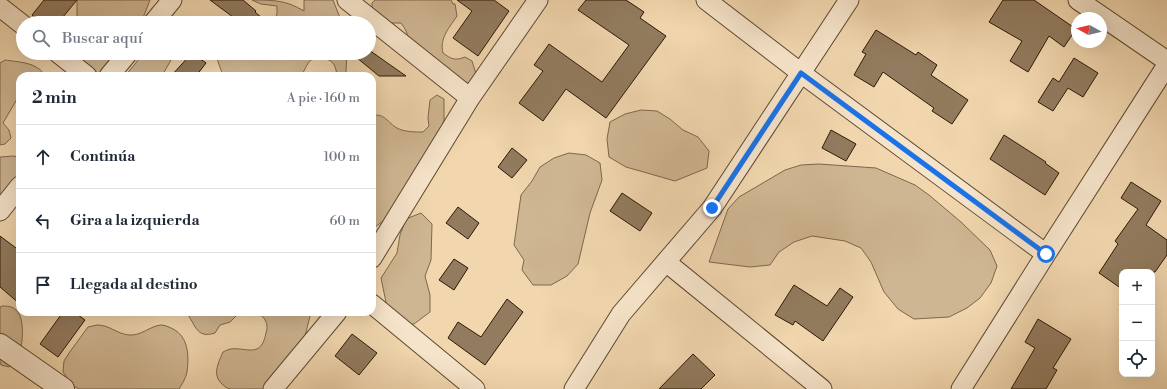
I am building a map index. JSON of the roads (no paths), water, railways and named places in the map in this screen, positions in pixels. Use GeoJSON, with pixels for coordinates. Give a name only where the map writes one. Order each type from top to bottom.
{"type":"FeatureCollection","features":[{"type":"Feature","properties":{"kind":"street"},"geometry":{"type":"LineString","coordinates":[[159,16],[172,0]]}},
{"type":"Feature","properties":{"kind":"street"},"geometry":{"type":"LineString","coordinates":[[347,0],[367,16]]}},
{"type":"Feature","properties":{"kind":"street"},"geometry":{"type":"LineString","coordinates":[[376,251],[470,98],[538,0]]}},
{"type":"Feature","properties":{"kind":"street"},"geometry":{"type":"LineString","coordinates":[[706,0],[801,73],[1046,254]]}},
{"type":"Feature","properties":{"kind":"street"},"geometry":{"type":"LineString","coordinates":[[574,389],[622,314],[712,208],[849,0]]}},
{"type":"Feature","properties":{"kind":"street"},"geometry":{"type":"LineString","coordinates":[[1078,0],[1167,61]]}},
{"type":"Feature","properties":{"kind":"street"},"geometry":{"type":"LineString","coordinates":[[0,7],[16,20]]}},
{"type":"Feature","properties":{"kind":"street"},"geometry":{"type":"LineString","coordinates":[[376,23],[470,98]]}},
{"type":"Feature","properties":{"kind":"street"},"geometry":{"type":"LineString","coordinates":[[67,60],[82,72]]}},
{"type":"Feature","properties":{"kind":"street"},"geometry":{"type":"LineString","coordinates":[[112,72],[122,60]]}},
{"type":"Feature","properties":{"kind":"street"},"geometry":{"type":"LineString","coordinates":[[962,389],[1167,65]]}},
{"type":"Feature","properties":{"kind":"street"},"geometry":{"type":"LineString","coordinates":[[0,211],[16,191]]}},
{"type":"Feature","properties":{"kind":"street"},"geometry":{"type":"LineString","coordinates":[[666,262],[822,389]]}},
{"type":"Feature","properties":{"kind":"street"},"geometry":{"type":"LineString","coordinates":[[376,307],[475,389]]}},
{"type":"Feature","properties":{"kind":"street"},"geometry":{"type":"LineString","coordinates":[[273,389],[334,316]]}},
{"type":"Feature","properties":{"kind":"street"},"geometry":{"type":"LineString","coordinates":[[0,344],[63,389]]}}]}
